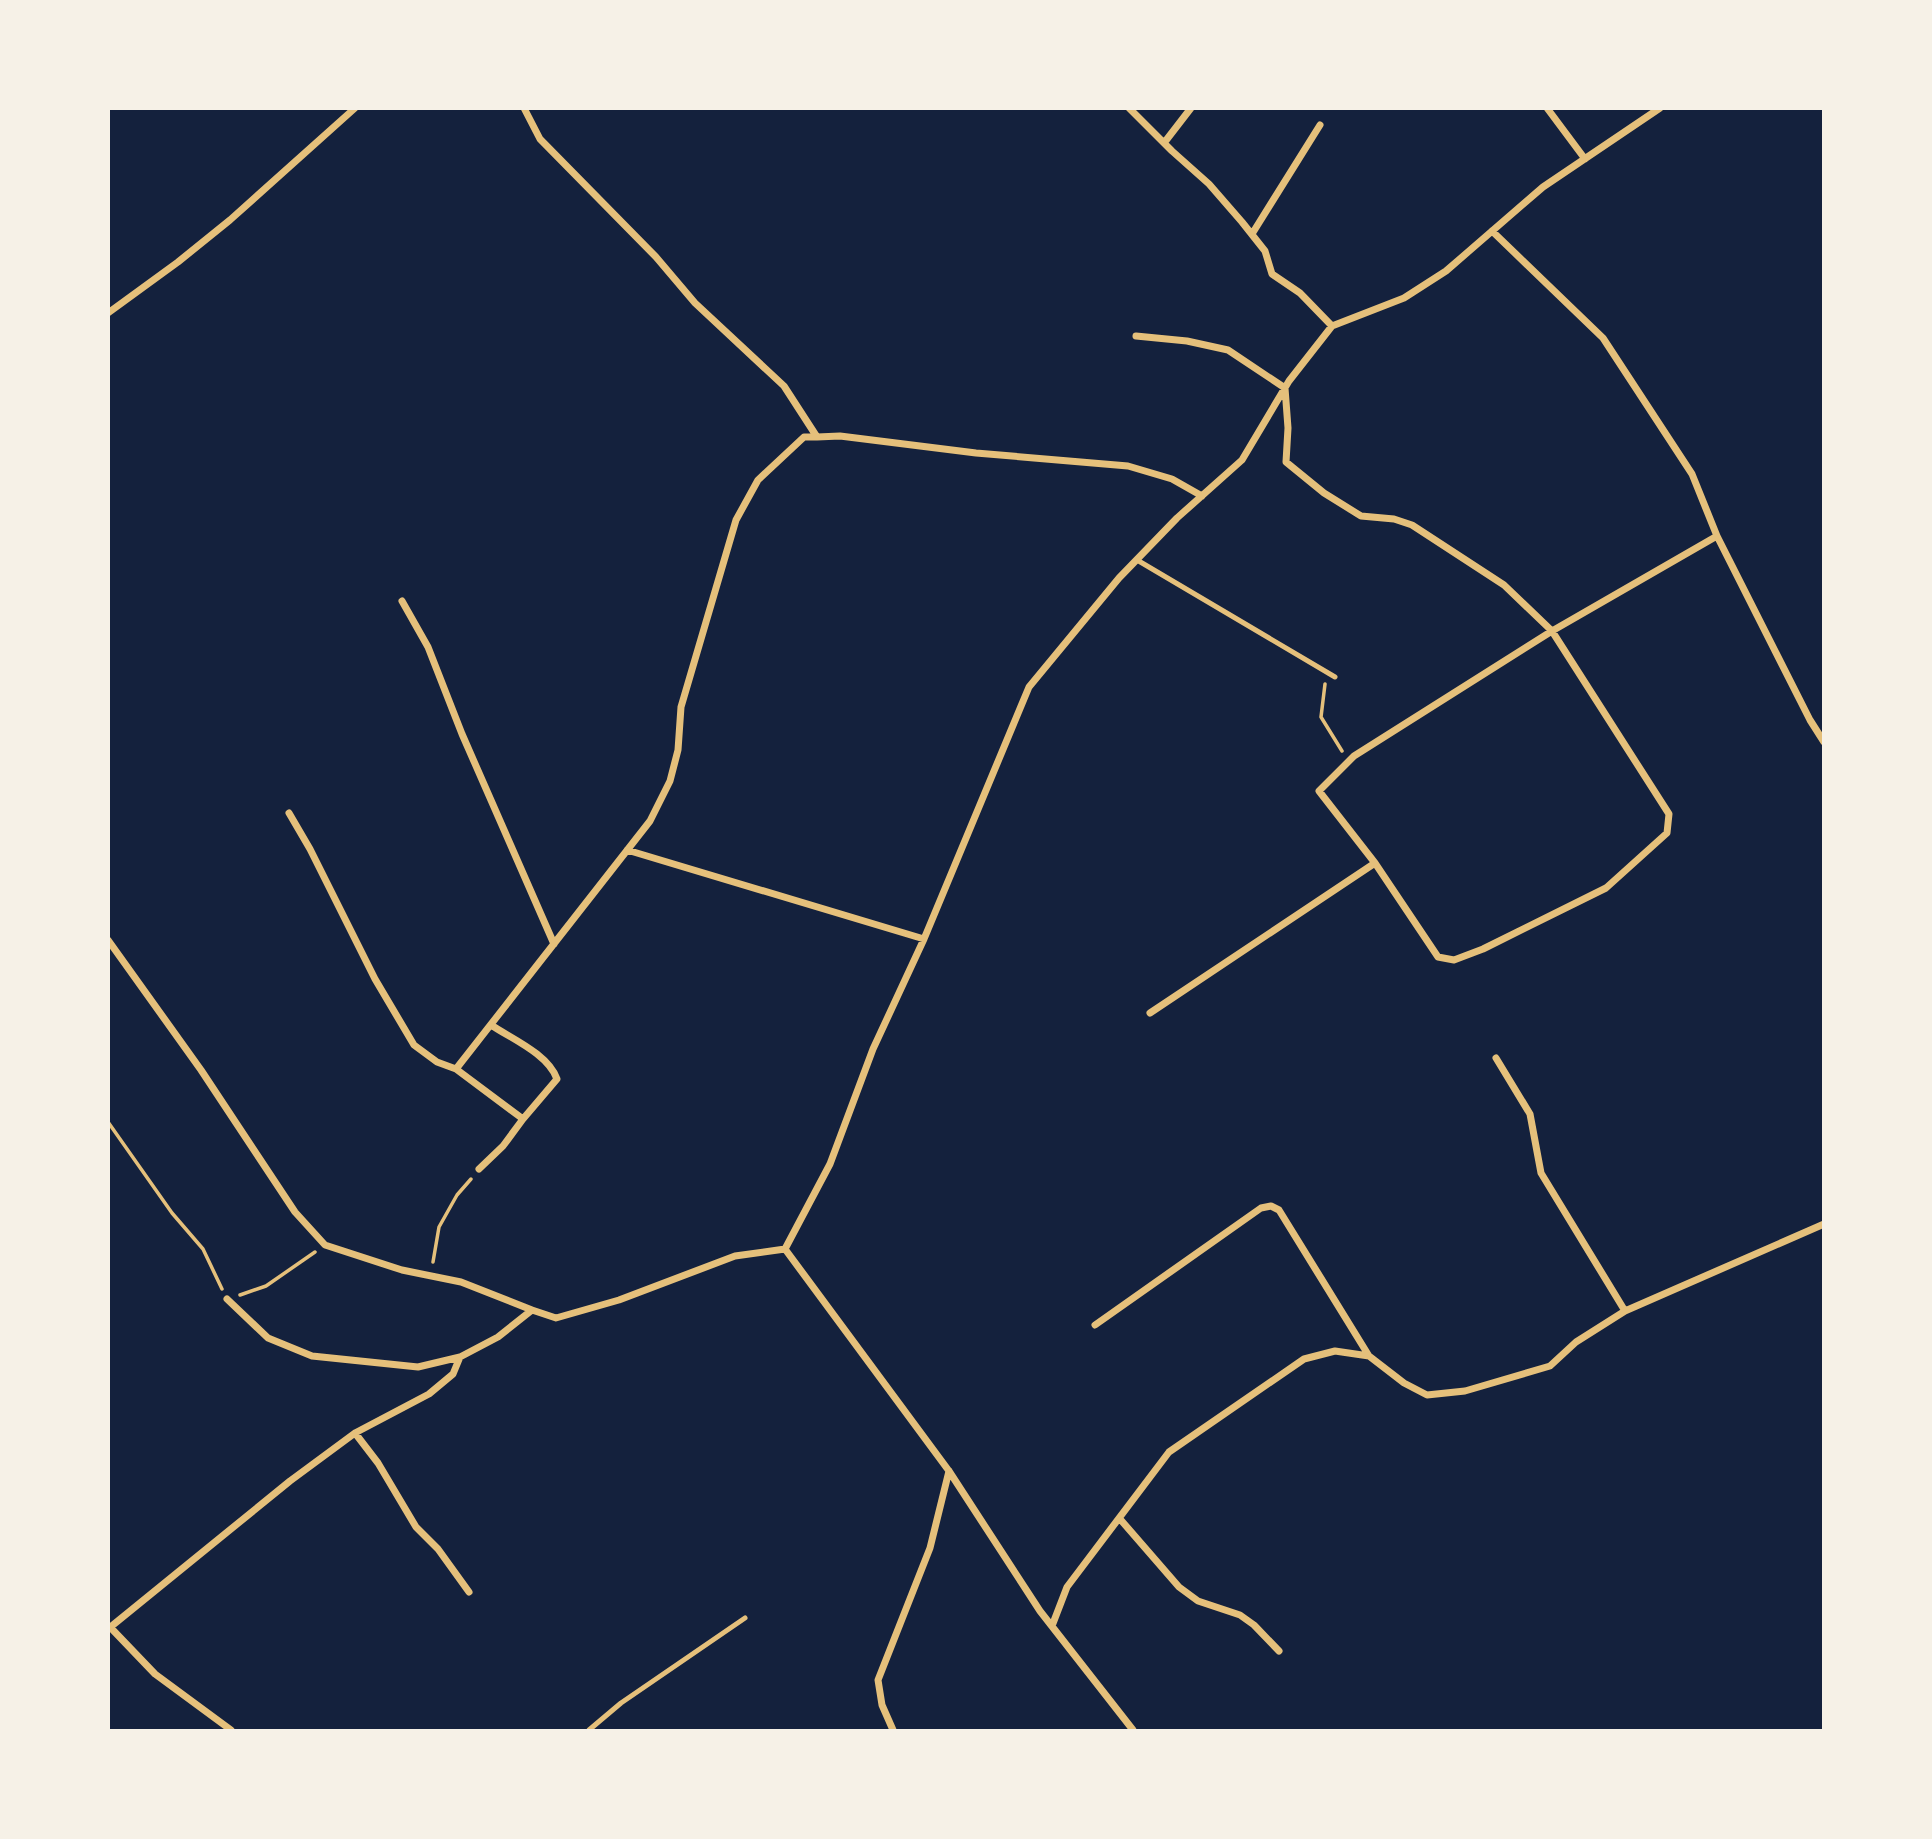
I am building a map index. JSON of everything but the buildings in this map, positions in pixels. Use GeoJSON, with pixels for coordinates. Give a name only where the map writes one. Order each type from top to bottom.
{"type":"FeatureCollection","features":[{"type":"Feature","properties":{"kind":"street"},"geometry":{"type":"LineString","coordinates":[[108,313],[230,220],[355,108]]}},
{"type":"Feature","properties":{"kind":"street"},"geometry":{"type":"LineString","coordinates":[[524,108],[540,139],[656,257],[695,303],[784,386],[817,437]]}},
{"type":"Feature","properties":{"kind":"street"},"geometry":{"type":"LineString","coordinates":[[1129,108],[1209,184],[1265,251],[1272,274],[1300,293],[1332,326]]}},
{"type":"Feature","properties":{"kind":"street"},"geometry":{"type":"LineString","coordinates":[[1164,143],[1191,108]]}},
{"type":"Feature","properties":{"kind":"street"},"geometry":{"type":"LineString","coordinates":[[1547,108],[1585,159]]}},
{"type":"Feature","properties":{"kind":"street"},"geometry":{"type":"LineString","coordinates":[[785,1249],[830,1164],[873,1049],[924,939],[1029,687],[1119,578],[1177,518],[1242,460],[1285,388],[1332,326],[1404,298],[1446,271],[1543,187],[1660,108]]}},
{"type":"Feature","properties":{"kind":"street"},"geometry":{"type":"LineString","coordinates":[[1252,234],[1320,125]]}},
{"type":"Feature","properties":{"kind":"street"},"geometry":{"type":"LineString","coordinates":[[1492,231],[1603,338],[1692,474],[1717,536],[1810,720],[1824,742]]}},
{"type":"Feature","properties":{"kind":"street"},"geometry":{"type":"LineString","coordinates":[[1136,335],[1187,341],[1228,350],[1285,388]]}},
{"type":"Feature","properties":{"kind":"street"},"geometry":{"type":"LineString","coordinates":[[1285,388],[1288,428],[1286,462],[1324,493],[1361,516],[1394,519],[1412,525],[1504,585],[1552,631],[1669,814],[1667,833],[1606,888],[1454,960],[1438,957],[1376,863],[1319,791],[1349,761],[1552,631],[1717,536]]}},
{"type":"Feature","properties":{"kind":"street"},"geometry":{"type":"LineString","coordinates":[[456,1069],[650,821],[670,781],[678,750],[681,707],[736,520],[758,480],[804,437],[840,436],[976,453],[1128,466],[1172,479],[1202,496]]}},
{"type":"Feature","properties":{"kind":"street"},"geometry":{"type":"LineString","coordinates":[[402,601],[428,647],[462,734],[554,944]]}},
{"type":"Feature","properties":{"kind":"street"},"geometry":{"type":"LineString","coordinates":[[289,813],[375,979],[414,1045],[437,1062],[456,1069],[523,1119]]}},
{"type":"Feature","properties":{"kind":"street"},"geometry":{"type":"LineString","coordinates":[[627,850],[924,939]]}},
{"type":"Feature","properties":{"kind":"street"},"geometry":{"type":"LineString","coordinates":[[1150,1013],[1376,863]]}},
{"type":"Feature","properties":{"kind":"street"},"geometry":{"type":"LineString","coordinates":[[108,940],[201,1070],[295,1212],[325,1245],[402,1270],[461,1282],[556,1318],[619,1300],[735,1256],[785,1249]]}},
{"type":"Feature","properties":{"kind":"street"},"geometry":{"type":"LineString","coordinates":[[479,1169],[503,1146],[557,1079],[553,1069],[544,1060],[491,1025]]}},
{"type":"Feature","properties":{"kind":"street"},"geometry":{"type":"LineString","coordinates":[[1496,1058],[1530,1114],[1541,1173],[1625,1311]]}},
{"type":"Feature","properties":{"kind":"street"},"geometry":{"type":"LineString","coordinates":[[1095,1325],[1261,1208],[1271,1206],[1279,1210],[1298,1238],[1369,1356],[1404,1383],[1427,1395],[1465,1391],[1550,1366],[1576,1342],[1625,1311],[1824,1224]]}},
{"type":"Feature","properties":{"kind":"street"},"geometry":{"type":"LineString","coordinates":[[785,1249],[949,1471],[1052,1626],[1133,1731]]}},
{"type":"Feature","properties":{"kind":"street"},"geometry":{"type":"LineString","coordinates":[[227,1299],[268,1338],[312,1356],[418,1367],[460,1357],[498,1337],[532,1310]]}},
{"type":"Feature","properties":{"kind":"street"},"geometry":{"type":"LineString","coordinates":[[1052,1626],[1066,1587],[1169,1452],[1304,1360],[1335,1351],[1369,1356]]}},
{"type":"Feature","properties":{"kind":"street"},"geometry":{"type":"LineString","coordinates":[[231,1731],[155,1674],[109,1628],[290,1481],[355,1433],[429,1394],[453,1374],[460,1357]]}},
{"type":"Feature","properties":{"kind":"street"},"geometry":{"type":"LineString","coordinates":[[355,1433],[378,1463],[416,1528],[438,1549],[469,1592]]}},
{"type":"Feature","properties":{"kind":"street"},"geometry":{"type":"LineString","coordinates":[[893,1731],[882,1705],[878,1680],[930,1548],[949,1471]]}},
{"type":"Feature","properties":{"kind":"street"},"geometry":{"type":"LineString","coordinates":[[1120,1519],[1179,1587],[1198,1601],[1240,1615],[1254,1625],[1279,1651]]}},
{"type":"Feature","properties":{"kind":"lane"},"geometry":{"type":"LineString","coordinates":[[1137,560],[1335,677]]}},
{"type":"Feature","properties":{"kind":"lane"},"geometry":{"type":"LineString","coordinates":[[589,1731],[621,1703],[745,1618]]}},
{"type":"Feature","properties":{"kind":"path"},"geometry":{"type":"LineString","coordinates":[[1327,672],[1321,717],[1349,761]]}},
{"type":"Feature","properties":{"kind":"path"},"geometry":{"type":"LineString","coordinates":[[108,1122],[165,1204],[203,1249],[227,1299],[266,1286],[325,1245]]}},
{"type":"Feature","properties":{"kind":"path"},"geometry":{"type":"LineString","coordinates":[[429,1275],[437,1247],[439,1227],[457,1195],[479,1169]]}}]}
